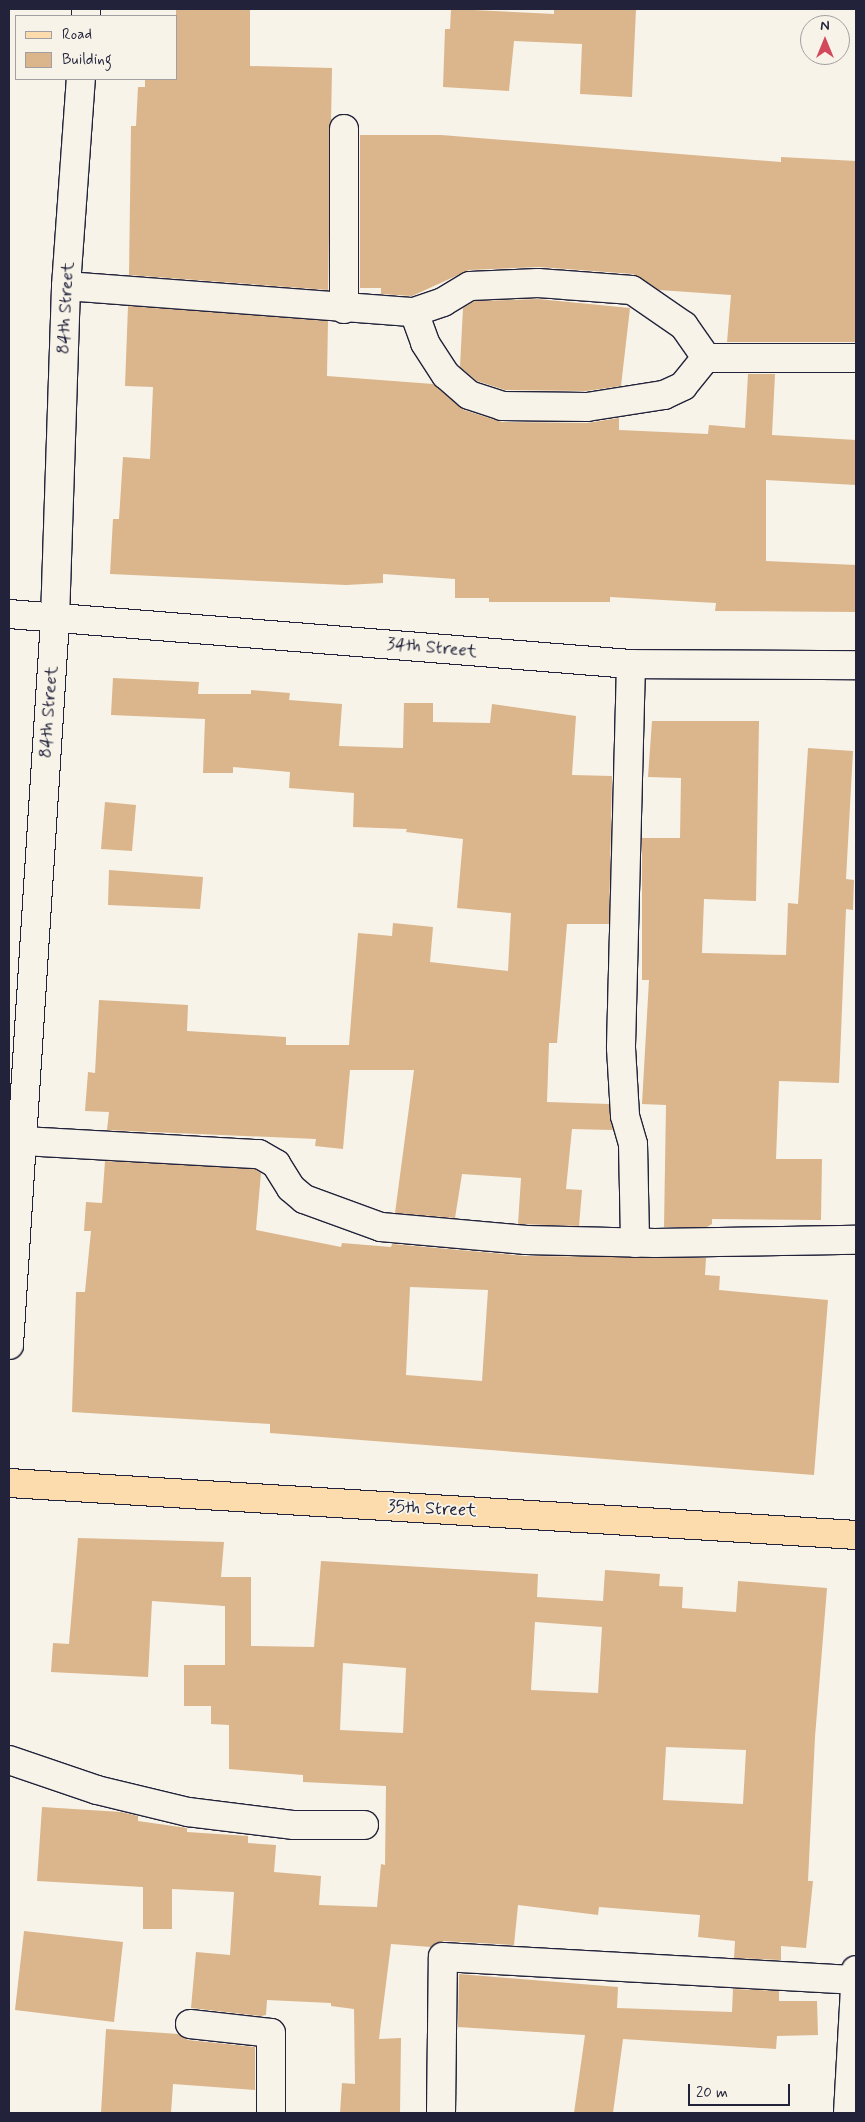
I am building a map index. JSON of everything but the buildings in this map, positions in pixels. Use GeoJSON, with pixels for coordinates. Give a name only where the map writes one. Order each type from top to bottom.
{"type":"FeatureCollection","features":[{"type":"Feature","properties":{"kind":"main road","name":"35th Street"},"geometry":{"type":"LineString","coordinates":[[9,1483],[856,1534]]}},
{"type":"Feature","properties":{"kind":"street","name":"84th Street"},"geometry":{"type":"LineString","coordinates":[[9,1345],[55,618],[66,286],[81,80]]}},
{"type":"Feature","properties":{"kind":"street"},"geometry":{"type":"LineString","coordinates":[[344,129],[344,309]]}},
{"type":"Feature","properties":{"kind":"street"},"geometry":{"type":"LineString","coordinates":[[66,286],[344,309],[414,312],[443,302],[470,286],[538,283],[632,290],[684,326],[706,358]]}},
{"type":"Feature","properties":{"kind":"street"},"geometry":{"type":"LineString","coordinates":[[414,312],[425,343],[446,375],[469,395],[502,406],[587,407],[664,395],[683,386],[706,358]]}},
{"type":"Feature","properties":{"kind":"street"},"geometry":{"type":"LineString","coordinates":[[706,358],[856,358]]}},
{"type":"Feature","properties":{"kind":"street","name":"34th Street"},"geometry":{"type":"LineString","coordinates":[[9,614],[631,664],[856,665]]}},
{"type":"Feature","properties":{"kind":"street"},"geometry":{"type":"LineString","coordinates":[[631,664],[621,1048],[625,1116],[633,1144],[635,1243]]}},
{"type":"Feature","properties":{"kind":"street"},"geometry":{"type":"LineString","coordinates":[[23,1141],[259,1154],[276,1164],[297,1194],[360,1222],[526,1240],[635,1243],[856,1240]]}},
{"type":"Feature","properties":{"kind":"street"},"geometry":{"type":"LineString","coordinates":[[9,1760],[98,1790],[188,1812],[294,1825],[364,1825]]}},
{"type":"Feature","properties":{"kind":"street"},"geometry":{"type":"LineString","coordinates":[[441,2113],[443,1957],[856,1975],[848,2113]]}},
{"type":"Feature","properties":{"kind":"street"},"geometry":{"type":"LineString","coordinates":[[190,2024],[272,2033],[271,2113]]}}]}
